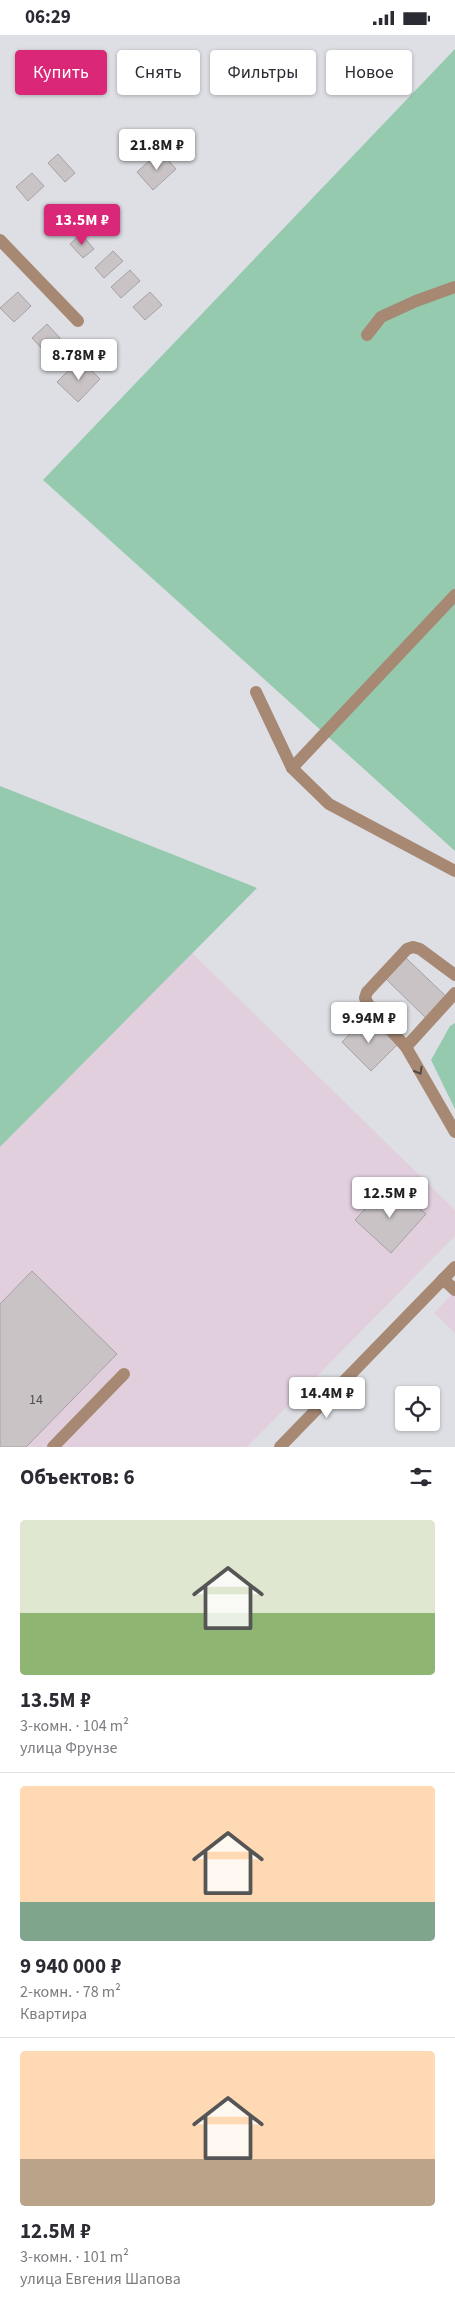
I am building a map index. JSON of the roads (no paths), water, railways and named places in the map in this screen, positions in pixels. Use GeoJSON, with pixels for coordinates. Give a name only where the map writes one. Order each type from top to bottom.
{"type":"FeatureCollection","features":[{"type":"Feature","properties":{"kind":"street"},"geometry":{"type":"LineString","coordinates":[[0,240],[78,321]]}},
{"type":"Feature","properties":{"kind":"street"},"geometry":{"type":"LineString","coordinates":[[367,335],[381,317],[416,301],[455,287]]}},
{"type":"Feature","properties":{"kind":"street"},"geometry":{"type":"LineString","coordinates":[[292,768],[455,595]]}},
{"type":"Feature","properties":{"kind":"street"},"geometry":{"type":"LineString","coordinates":[[256,692],[292,768],[330,805],[455,871]]}},
{"type":"Feature","properties":{"kind":"street"},"geometry":{"type":"LineString","coordinates":[[455,975],[420,949],[413,947],[407,949],[367,992],[365,998],[368,1004],[406,1047],[455,1132]]}},
{"type":"Feature","properties":{"kind":"street"},"geometry":{"type":"LineString","coordinates":[[406,1047],[455,993]]}},
{"type":"Feature","properties":{"kind":"street"},"geometry":{"type":"LineString","coordinates":[[280,1447],[455,1267]]}},
{"type":"Feature","properties":{"kind":"street"},"geometry":{"type":"LineString","coordinates":[[443,1279],[455,1290]]}},
{"type":"Feature","properties":{"kind":"street"},"geometry":{"type":"LineString","coordinates":[[54,1447],[124,1374]]}}]}
